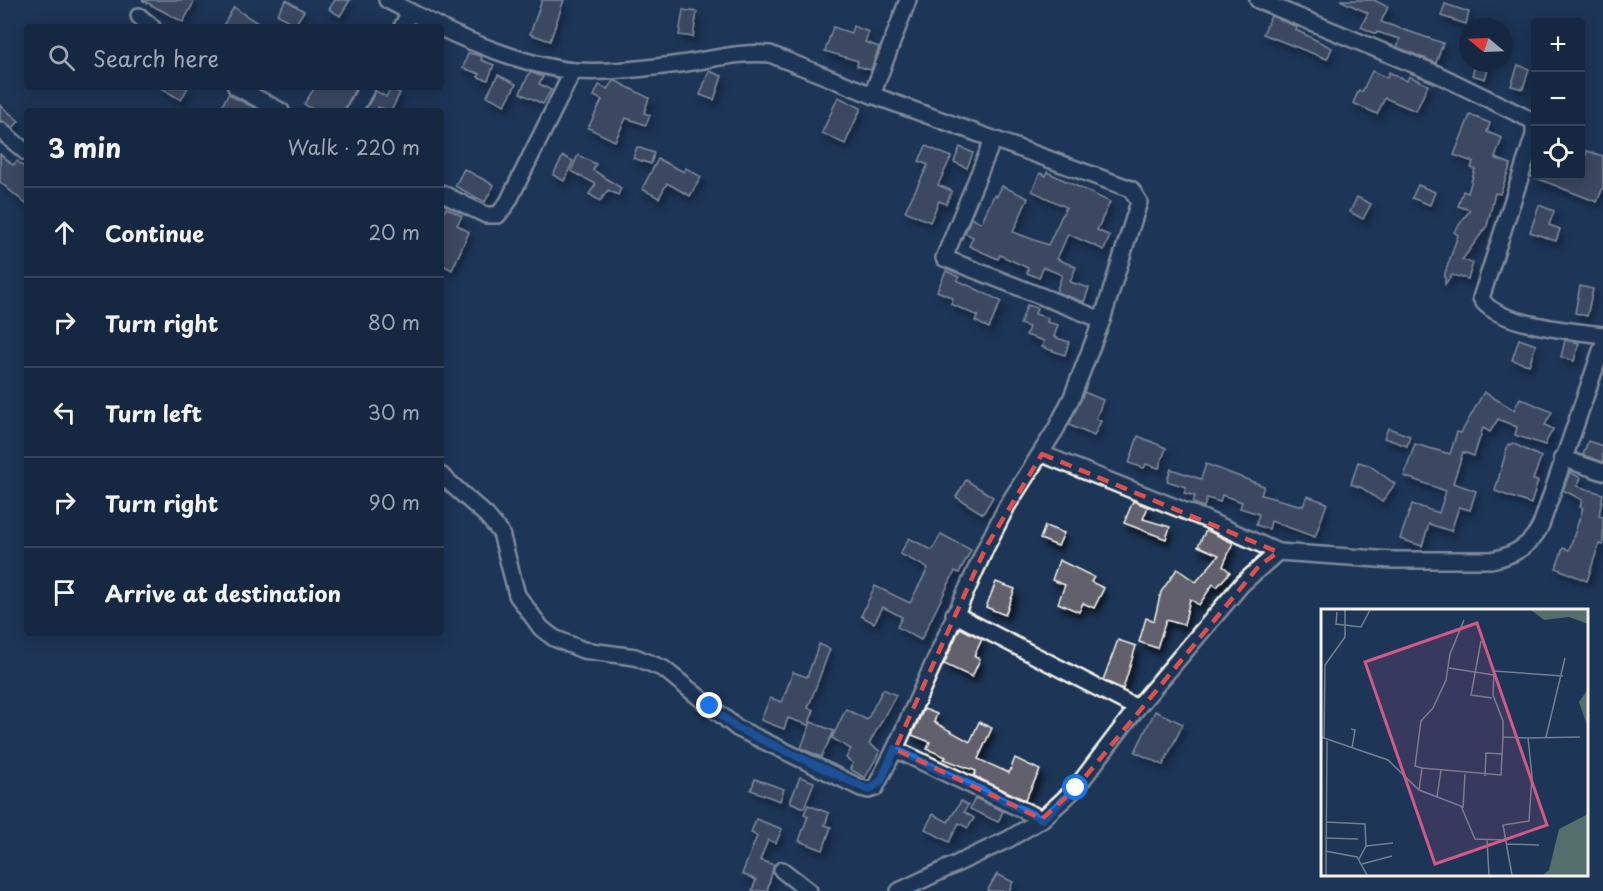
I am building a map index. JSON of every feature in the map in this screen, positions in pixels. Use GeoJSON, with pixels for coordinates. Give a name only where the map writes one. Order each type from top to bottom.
{"type":"FeatureCollection","features":[{"type":"Feature","properties":{"kind":"street"},"geometry":{"type":"LineString","coordinates":[[387,0],[434,24]]}},
{"type":"Feature","properties":{"kind":"street"},"geometry":{"type":"LineString","coordinates":[[872,95],[908,0]]}},
{"type":"Feature","properties":{"kind":"street"},"geometry":{"type":"LineString","coordinates":[[1258,0],[1427,69],[1531,120],[1534,124],[1534,135],[1481,298],[1493,312],[1568,331],[1603,335]]}},
{"type":"Feature","properties":{"kind":"street"},"geometry":{"type":"LineString","coordinates":[[404,24],[410,12]]}},
{"type":"Feature","properties":{"kind":"street"},"geometry":{"type":"LineString","coordinates":[[139,16],[148,24]]}},
{"type":"Feature","properties":{"kind":"street"},"geometry":{"type":"LineString","coordinates":[[444,29],[492,49],[573,71],[680,64],[756,52],[770,54],[872,95],[1131,189],[1137,195],[1138,210],[1102,320],[1071,397],[1042,454],[1007,506],[954,614],[895,749],[875,788],[869,790],[861,788],[737,728],[664,669],[635,657],[583,650],[554,638],[534,621],[517,595],[501,533],[487,516],[444,478]]}},
{"type":"Feature","properties":{"kind":"street"},"geometry":{"type":"LineString","coordinates":[[444,194],[486,215],[498,215],[508,202],[573,71]]}},
{"type":"Feature","properties":{"kind":"street"},"geometry":{"type":"LineString","coordinates":[[242,90],[275,108]]}},
{"type":"Feature","properties":{"kind":"street"},"geometry":{"type":"LineString","coordinates":[[356,108],[366,90]]}},
{"type":"Feature","properties":{"kind":"street"},"geometry":{"type":"LineString","coordinates":[[0,130],[24,150]]}},
{"type":"Feature","properties":{"kind":"street"},"geometry":{"type":"LineString","coordinates":[[993,140],[944,258],[1102,320]]}},
{"type":"Feature","properties":{"kind":"street"},"geometry":{"type":"LineString","coordinates":[[1042,454],[1206,519],[1278,552],[1436,561],[1503,558],[1528,544],[1536,535],[1603,345]]}},
{"type":"Feature","properties":{"kind":"street"},"geometry":{"type":"LineString","coordinates":[[1562,458],[1603,472]]}},
{"type":"Feature","properties":{"kind":"street"},"geometry":{"type":"LineString","coordinates":[[899,891],[1009,839],[1042,819],[1076,788],[1137,708],[1242,584],[1278,552]]}},
{"type":"Feature","properties":{"kind":"street"},"geometry":{"type":"LineString","coordinates":[[954,614],[1137,708]]}},
{"type":"Feature","properties":{"kind":"street"},"geometry":{"type":"LineString","coordinates":[[895,749],[1042,819]]}},
{"type":"Feature","properties":{"kind":"street"},"geometry":{"type":"LineString","coordinates":[[782,870],[809,891]]}},
{"type":"Feature","properties":{"kind":"highlighted area"},"geometry":{"type":"Polygon","coordinates":[[[1042,454],[1278,552],[1259,566],[1076,788],[1042,819],[895,749],[986,547],[1042,454]]]}},
{"type":"Feature","properties":{"kind":"building"},"geometry":{"type":"Polygon","coordinates":[[[142,0],[195,0],[183,22],[142,0]]]}},
{"type":"Feature","properties":{"kind":"building"},"geometry":{"type":"Polygon","coordinates":[[[286,0],[304,11],[296,24],[277,14],[286,0]]]}},
{"type":"Feature","properties":{"kind":"building"},"geometry":{"type":"Polygon","coordinates":[[[335,0],[350,0],[340,16],[329,9],[335,0]]]}},
{"type":"Feature","properties":{"kind":"building"},"geometry":{"type":"Polygon","coordinates":[[[542,0],[564,0],[550,41],[530,34],[542,0]]]}},
{"type":"Feature","properties":{"kind":"building"},"geometry":{"type":"Polygon","coordinates":[[[1340,0],[1374,0],[1388,7],[1381,22],[1443,43],[1436,63],[1397,47],[1400,39],[1377,32],[1376,34],[1361,27],[1368,13],[1340,0]]]}},
{"type":"Feature","properties":{"kind":"building"},"geometry":{"type":"Polygon","coordinates":[[[1445,4],[1469,12],[1468,18],[1459,18],[1459,22],[1441,16],[1445,4]]]}},
{"type":"Feature","properties":{"kind":"building"},"geometry":{"type":"Polygon","coordinates":[[[234,7],[259,24],[224,24],[234,7]]]}},
{"type":"Feature","properties":{"kind":"building"},"geometry":{"type":"Polygon","coordinates":[[[683,10],[697,12],[693,37],[679,35],[683,10]]]}},
{"type":"Feature","properties":{"kind":"building"},"geometry":{"type":"Polygon","coordinates":[[[1271,16],[1297,27],[1296,30],[1332,48],[1327,59],[1263,34],[1271,16]]]}},
{"type":"Feature","properties":{"kind":"building"},"geometry":{"type":"Polygon","coordinates":[[[853,26],[869,32],[865,42],[879,47],[871,70],[857,66],[858,61],[825,51],[833,27],[851,33],[853,26]]]}},
{"type":"Feature","properties":{"kind":"building"},"geometry":{"type":"Polygon","coordinates":[[[468,53],[482,56],[481,60],[494,65],[488,80],[478,77],[480,74],[463,68],[468,53]]]}},
{"type":"Feature","properties":{"kind":"building"},"geometry":{"type":"Polygon","coordinates":[[[1518,65],[1529,69],[1523,89],[1511,86],[1518,65]]]}},
{"type":"Feature","properties":{"kind":"building"},"geometry":{"type":"Polygon","coordinates":[[[709,71],[722,76],[714,100],[700,95],[709,71]]]}},
{"type":"Feature","properties":{"kind":"building"},"geometry":{"type":"Polygon","coordinates":[[[1372,71],[1387,78],[1389,72],[1407,81],[1409,76],[1428,85],[1416,111],[1385,98],[1377,114],[1353,103],[1359,90],[1362,92],[1372,71]]]}},
{"type":"Feature","properties":{"kind":"building"},"geometry":{"type":"Polygon","coordinates":[[[530,72],[543,77],[539,84],[551,90],[543,104],[520,93],[530,72]]]}},
{"type":"Feature","properties":{"kind":"building"},"geometry":{"type":"Polygon","coordinates":[[[1473,72],[1487,72],[1485,79],[1472,75],[1473,72]]]}},
{"type":"Feature","properties":{"kind":"building"},"geometry":{"type":"Polygon","coordinates":[[[498,75],[516,84],[505,105],[487,96],[498,75]]]}},
{"type":"Feature","properties":{"kind":"building"},"geometry":{"type":"Polygon","coordinates":[[[614,80],[649,98],[644,113],[650,115],[646,125],[626,118],[615,141],[588,128],[602,100],[594,96],[599,85],[607,89],[614,80]]]}},
{"type":"Feature","properties":{"kind":"building"},"geometry":{"type":"Polygon","coordinates":[[[164,90],[186,90],[181,100],[164,90]]]}},
{"type":"Feature","properties":{"kind":"building"},"geometry":{"type":"Polygon","coordinates":[[[313,90],[354,90],[346,108],[310,108],[304,104],[313,90]]]}},
{"type":"Feature","properties":{"kind":"building"},"geometry":{"type":"Polygon","coordinates":[[[390,90],[400,93],[392,108],[367,108],[376,91],[386,97],[390,90]]]}},
{"type":"Feature","properties":{"kind":"building"},"geometry":{"type":"Polygon","coordinates":[[[229,93],[255,108],[221,108],[229,93]]]}},
{"type":"Feature","properties":{"kind":"building"},"geometry":{"type":"Polygon","coordinates":[[[838,97],[861,108],[845,144],[822,133],[838,97]]]}},
{"type":"Feature","properties":{"kind":"building"},"geometry":{"type":"Polygon","coordinates":[[[0,105],[19,121],[13,128],[0,120],[0,105]]]}},
{"type":"Feature","properties":{"kind":"building"},"geometry":{"type":"Polygon","coordinates":[[[1470,115],[1490,123],[1487,132],[1502,138],[1495,158],[1511,164],[1500,194],[1495,193],[1487,226],[1462,260],[1473,263],[1468,279],[1452,275],[1445,284],[1445,273],[1458,235],[1454,232],[1470,210],[1458,206],[1463,191],[1468,193],[1475,169],[1471,168],[1473,162],[1454,155],[1470,115]]]}},
{"type":"Feature","properties":{"kind":"building"},"geometry":{"type":"Polygon","coordinates":[[[926,146],[951,157],[938,185],[952,191],[946,204],[939,201],[930,222],[905,211],[928,165],[919,161],[926,146]]]}},
{"type":"Feature","properties":{"kind":"building"},"geometry":{"type":"Polygon","coordinates":[[[637,147],[654,153],[651,164],[633,158],[637,147]]]}},
{"type":"Feature","properties":{"kind":"building"},"geometry":{"type":"Polygon","coordinates":[[[960,147],[973,153],[967,168],[954,162],[960,147]]]}},
{"type":"Feature","properties":{"kind":"building"},"geometry":{"type":"Polygon","coordinates":[[[1587,151],[1603,156],[1603,187],[1597,202],[1541,180],[1585,180],[1587,151]]]}},
{"type":"Feature","properties":{"kind":"building"},"geometry":{"type":"Polygon","coordinates":[[[0,154],[13,165],[17,161],[24,167],[24,202],[0,182],[0,154]]]}},
{"type":"Feature","properties":{"kind":"building"},"geometry":{"type":"Polygon","coordinates":[[[578,155],[596,164],[593,170],[621,188],[618,195],[608,190],[600,201],[589,194],[596,184],[571,171],[578,155]]]}},
{"type":"Feature","properties":{"kind":"building"},"geometry":{"type":"Polygon","coordinates":[[[563,156],[573,161],[564,181],[553,175],[563,156]]]}},
{"type":"Feature","properties":{"kind":"building"},"geometry":{"type":"Polygon","coordinates":[[[658,159],[684,172],[686,168],[701,177],[690,196],[667,183],[659,198],[642,189],[658,159]]]}},
{"type":"Feature","properties":{"kind":"building"},"geometry":{"type":"Polygon","coordinates":[[[464,169],[494,185],[485,202],[455,186],[464,169]]]}},
{"type":"Feature","properties":{"kind":"building"},"geometry":{"type":"Polygon","coordinates":[[[1047,172],[1110,202],[1097,230],[1110,236],[1104,250],[1068,234],[1057,259],[1076,267],[1070,282],[1089,288],[1084,302],[1056,292],[1062,275],[1043,267],[1039,278],[1027,273],[1028,268],[1000,255],[998,259],[969,246],[973,237],[965,233],[971,218],[981,223],[994,195],[997,196],[1002,186],[1028,198],[1013,232],[1048,245],[1066,207],[1032,191],[1040,173],[1046,176],[1047,172]]]}},
{"type":"Feature","properties":{"kind":"building"},"geometry":{"type":"Polygon","coordinates":[[[1418,185],[1435,192],[1430,205],[1412,198],[1418,185]]]}},
{"type":"Feature","properties":{"kind":"building"},"geometry":{"type":"Polygon","coordinates":[[[1357,197],[1371,204],[1363,219],[1350,212],[1357,197]]]}},
{"type":"Feature","properties":{"kind":"building"},"geometry":{"type":"Polygon","coordinates":[[[1539,205],[1554,211],[1549,225],[1560,229],[1556,241],[1530,232],[1539,205]]]}},
{"type":"Feature","properties":{"kind":"building"},"geometry":{"type":"Polygon","coordinates":[[[446,208],[462,216],[457,225],[469,232],[452,270],[444,266],[444,212],[446,208]]]}},
{"type":"Feature","properties":{"kind":"building"},"geometry":{"type":"Polygon","coordinates":[[[946,271],[959,277],[957,280],[1001,301],[989,328],[975,321],[978,316],[951,304],[953,298],[937,291],[946,271]]]}},
{"type":"Feature","properties":{"kind":"building"},"geometry":{"type":"Polygon","coordinates":[[[1580,286],[1593,289],[1587,316],[1575,313],[1580,286]]]}},
{"type":"Feature","properties":{"kind":"building"},"geometry":{"type":"Polygon","coordinates":[[[1027,305],[1037,308],[1035,314],[1048,318],[1047,322],[1058,325],[1054,337],[1069,342],[1065,355],[1042,347],[1044,341],[1026,335],[1029,327],[1020,324],[1027,305]]]}},
{"type":"Feature","properties":{"kind":"building"},"geometry":{"type":"Polygon","coordinates":[[[1519,339],[1536,345],[1529,365],[1512,360],[1519,339]]]}},
{"type":"Feature","properties":{"kind":"building"},"geometry":{"type":"Polygon","coordinates":[[[1565,340],[1579,343],[1574,361],[1561,357],[1565,340]]]}},
{"type":"Feature","properties":{"kind":"building"},"geometry":{"type":"Polygon","coordinates":[[[1084,392],[1103,400],[1096,419],[1101,421],[1094,436],[1069,425],[1084,392]]]}},
{"type":"Feature","properties":{"kind":"building"},"geometry":{"type":"Polygon","coordinates":[[[1484,392],[1514,410],[1520,398],[1552,412],[1545,425],[1553,429],[1545,445],[1515,435],[1517,427],[1498,419],[1490,432],[1483,428],[1474,456],[1463,452],[1453,483],[1476,491],[1470,510],[1459,507],[1451,531],[1429,524],[1422,546],[1400,539],[1412,504],[1439,513],[1446,491],[1404,476],[1415,444],[1450,454],[1457,432],[1461,433],[1484,392]]]}},
{"type":"Feature","properties":{"kind":"building"},"geometry":{"type":"Polygon","coordinates":[[[1388,428],[1410,436],[1407,446],[1384,438],[1388,428]]]}},
{"type":"Feature","properties":{"kind":"building"},"geometry":{"type":"Polygon","coordinates":[[[1138,436],[1166,448],[1159,468],[1146,464],[1144,468],[1129,463],[1138,436]]]}},
{"type":"Feature","properties":{"kind":"building"},"geometry":{"type":"Polygon","coordinates":[[[1588,441],[1603,446],[1603,462],[1583,455],[1588,441]]]}},
{"type":"Feature","properties":{"kind":"building"},"geometry":{"type":"Polygon","coordinates":[[[1512,443],[1541,457],[1533,480],[1538,481],[1531,504],[1495,491],[1508,444],[1512,443]]]}},
{"type":"Feature","properties":{"kind":"building"},"geometry":{"type":"Polygon","coordinates":[[[1358,462],[1369,465],[1395,484],[1382,502],[1362,488],[1351,484],[1358,462]]]}},
{"type":"Feature","properties":{"kind":"building"},"geometry":{"type":"Polygon","coordinates":[[[1206,464],[1264,486],[1261,495],[1303,506],[1307,496],[1327,503],[1315,537],[1271,521],[1269,529],[1256,525],[1259,514],[1240,508],[1242,502],[1222,495],[1220,502],[1207,498],[1204,507],[1193,503],[1195,496],[1184,493],[1186,487],[1167,481],[1171,469],[1201,479],[1206,464]]]}},
{"type":"Feature","properties":{"kind":"building"},"geometry":{"type":"Polygon","coordinates":[[[1570,472],[1581,478],[1577,486],[1603,494],[1599,516],[1603,517],[1603,545],[1599,544],[1587,581],[1556,568],[1563,548],[1569,550],[1583,508],[1580,507],[1582,500],[1563,490],[1570,472]]]}},
{"type":"Feature","properties":{"kind":"building"},"geometry":{"type":"Polygon","coordinates":[[[966,480],[993,497],[983,514],[956,497],[966,480]]]}},
{"type":"Feature","properties":{"kind":"building"},"geometry":{"type":"Polygon","coordinates":[[[1133,501],[1148,507],[1143,519],[1170,527],[1166,539],[1124,523],[1133,501]]]}},
{"type":"Feature","properties":{"kind":"building"},"geometry":{"type":"Polygon","coordinates":[[[1045,526],[1064,533],[1058,546],[1040,539],[1045,526]]]}},
{"type":"Feature","properties":{"kind":"building"},"geometry":{"type":"Polygon","coordinates":[[[1206,530],[1233,543],[1223,566],[1230,572],[1217,587],[1213,584],[1199,605],[1190,599],[1184,625],[1166,620],[1157,648],[1139,642],[1146,618],[1154,621],[1161,592],[1177,569],[1196,582],[1219,555],[1198,546],[1206,530]]]}},
{"type":"Feature","properties":{"kind":"building"},"geometry":{"type":"Polygon","coordinates":[[[941,534],[971,550],[959,573],[955,571],[921,640],[897,627],[902,617],[883,607],[874,623],[861,616],[875,586],[910,603],[928,568],[900,554],[909,538],[932,550],[941,534]]]}},
{"type":"Feature","properties":{"kind":"building"},"geometry":{"type":"Polygon","coordinates":[[[1059,560],[1094,577],[1091,582],[1104,588],[1094,608],[1083,603],[1079,612],[1058,603],[1065,585],[1052,580],[1059,560]]]}},
{"type":"Feature","properties":{"kind":"building"},"geometry":{"type":"Polygon","coordinates":[[[996,582],[1015,589],[1005,615],[986,607],[996,582]]]}},
{"type":"Feature","properties":{"kind":"building"},"geometry":{"type":"Polygon","coordinates":[[[960,628],[982,639],[974,656],[980,659],[972,677],[944,664],[960,628]]]}},
{"type":"Feature","properties":{"kind":"building"},"geometry":{"type":"Polygon","coordinates":[[[1118,640],[1136,646],[1123,689],[1103,680],[1118,640]]]}},
{"type":"Feature","properties":{"kind":"building"},"geometry":{"type":"Polygon","coordinates":[[[819,644],[830,649],[808,708],[814,710],[808,725],[788,718],[784,729],[761,720],[770,698],[782,702],[793,672],[807,677],[819,644]]]}},
{"type":"Feature","properties":{"kind":"building"},"geometry":{"type":"Polygon","coordinates":[[[883,689],[896,695],[869,744],[880,751],[865,778],[850,769],[853,763],[846,758],[851,749],[832,738],[846,709],[867,720],[883,689]]]}},
{"type":"Feature","properties":{"kind":"building"},"geometry":{"type":"Polygon","coordinates":[[[924,709],[937,714],[934,722],[970,742],[979,722],[992,728],[978,759],[1009,773],[1015,758],[1040,770],[1025,800],[974,776],[976,771],[944,759],[946,757],[927,749],[930,742],[912,735],[924,709]]]}},
{"type":"Feature","properties":{"kind":"building"},"geometry":{"type":"Polygon","coordinates":[[[1155,711],[1183,724],[1163,765],[1135,752],[1155,711]]]}},
{"type":"Feature","properties":{"kind":"building"},"geometry":{"type":"Polygon","coordinates":[[[811,722],[834,731],[821,757],[801,748],[811,722]]]}},
{"type":"Feature","properties":{"kind":"building"},"geometry":{"type":"Polygon","coordinates":[[[800,777],[814,782],[804,808],[790,802],[800,777]]]}},
{"type":"Feature","properties":{"kind":"building"},"geometry":{"type":"Polygon","coordinates":[[[755,779],[784,789],[780,801],[751,790],[755,779]]]}},
{"type":"Feature","properties":{"kind":"building"},"geometry":{"type":"Polygon","coordinates":[[[975,798],[1003,811],[998,822],[970,809],[975,798]]]}},
{"type":"Feature","properties":{"kind":"building"},"geometry":{"type":"Polygon","coordinates":[[[961,801],[968,805],[964,812],[974,818],[968,828],[959,823],[949,842],[925,829],[933,814],[948,822],[961,801]]]}},
{"type":"Feature","properties":{"kind":"building"},"geometry":{"type":"Polygon","coordinates":[[[808,805],[829,813],[825,825],[831,827],[823,850],[799,841],[808,816],[804,814],[808,805]]]}},
{"type":"Feature","properties":{"kind":"building"},"geometry":{"type":"Polygon","coordinates":[[[756,819],[782,829],[776,843],[768,840],[760,860],[774,865],[767,891],[752,891],[756,880],[742,874],[757,836],[751,833],[756,819]]]}},
{"type":"Feature","properties":{"kind":"building"},"geometry":{"type":"Polygon","coordinates":[[[997,874],[1013,882],[1009,891],[987,891],[997,874]]]}},
{"type":"Feature","properties":{"kind":"route"},"geometry":{"type":"LineString","coordinates":[[710,706],[737,728],[869,790],[875,788],[881,781],[895,749],[1042,819],[1076,788]]}}]}
